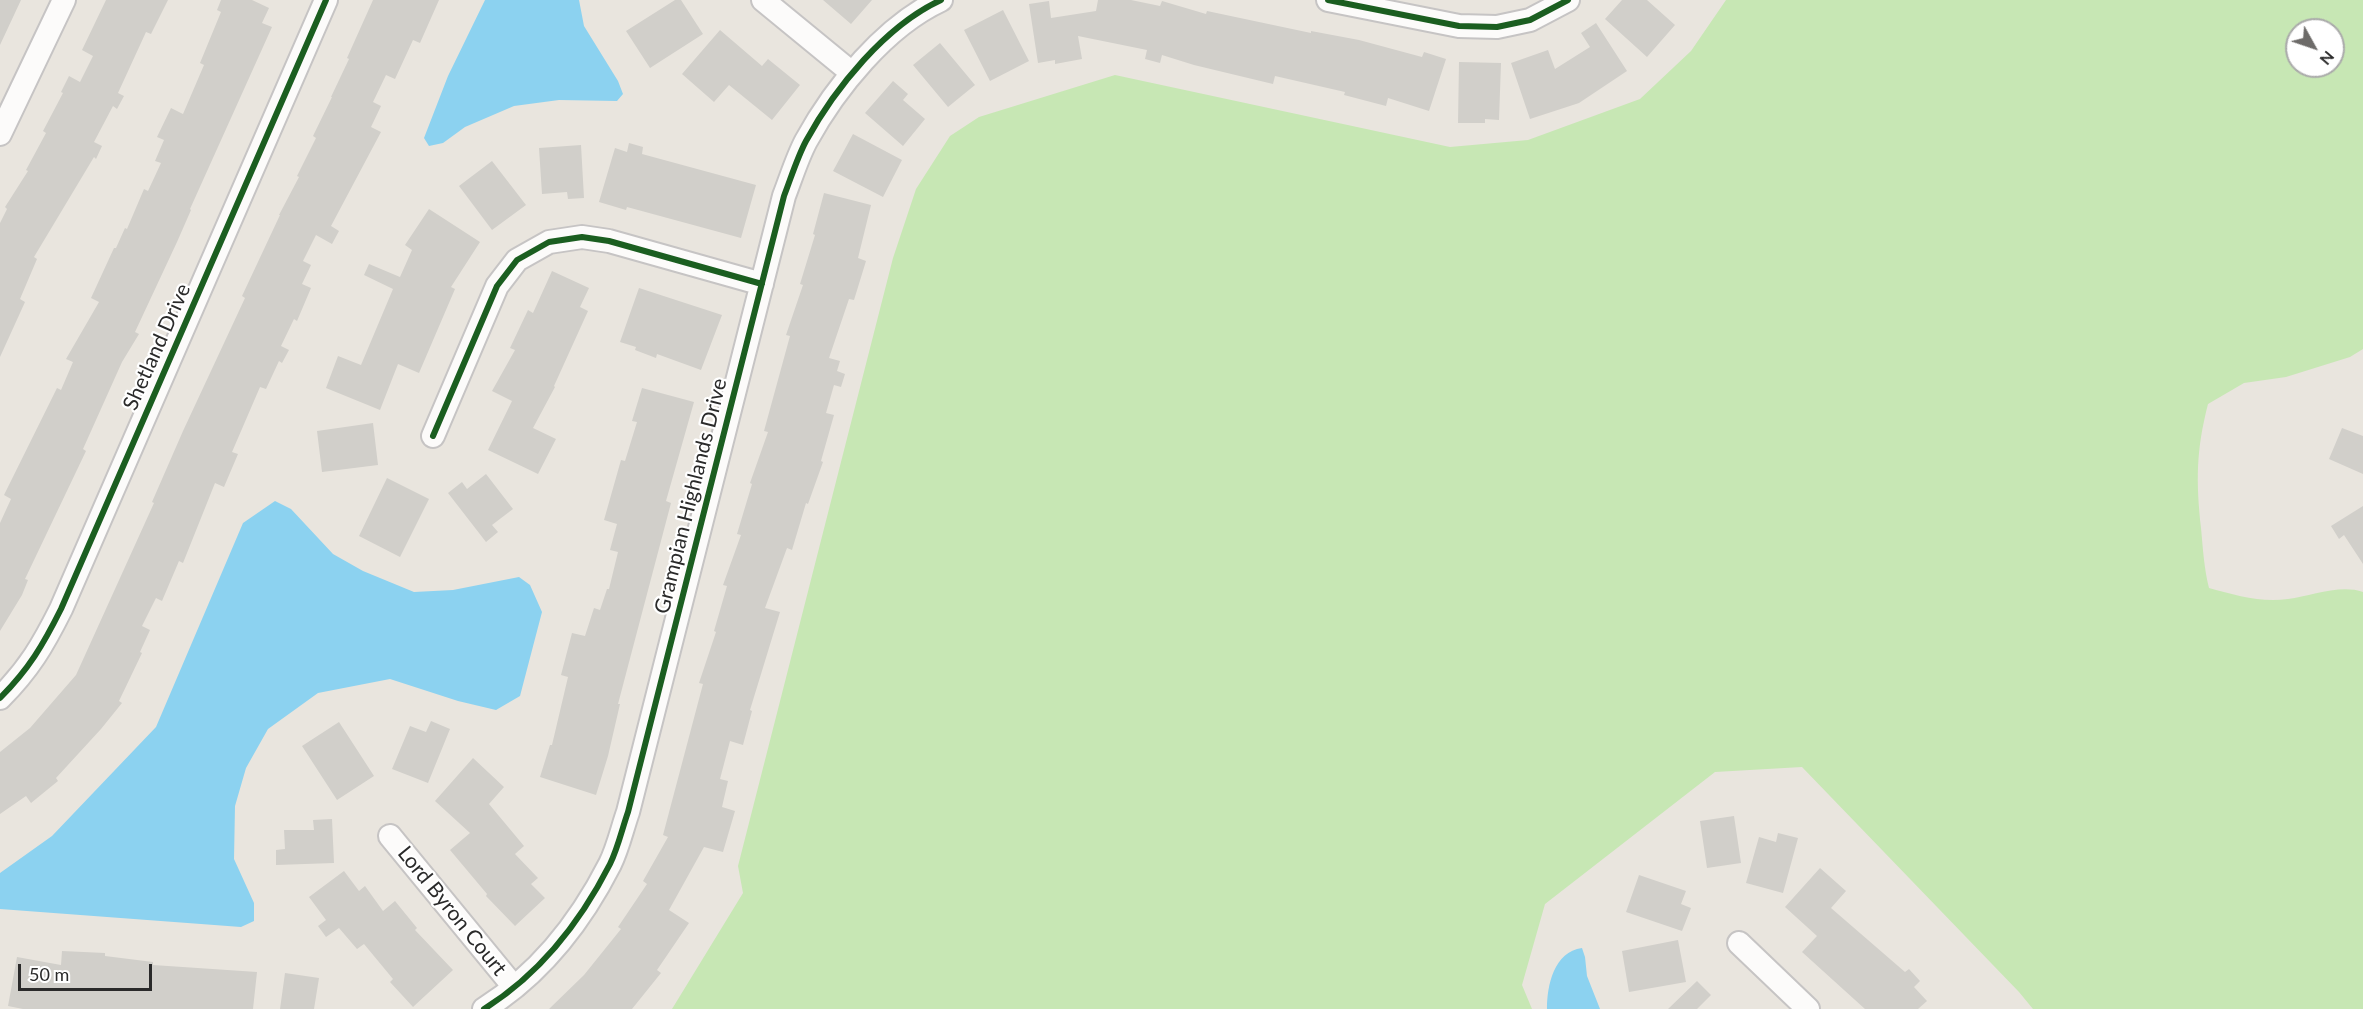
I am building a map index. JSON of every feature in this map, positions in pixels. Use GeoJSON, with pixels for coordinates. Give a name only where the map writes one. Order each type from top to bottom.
{"type":"FeatureCollection","features":[{"type":"Feature","properties":{"kind":"street"},"geometry":{"type":"LineString","coordinates":[[0,134],[64,0]]}},
{"type":"Feature","properties":{"kind":"street","name":"Shetland Drive"},"geometry":{"type":"LineString","coordinates":[[0,698],[39,653],[60,609],[326,0]]}},
{"type":"Feature","properties":{"kind":"street"},"geometry":{"type":"LineString","coordinates":[[764,0],[852,73]]}},
{"type":"Feature","properties":{"kind":"street","name":"Grampian Highlands Drive"},"geometry":{"type":"LineString","coordinates":[[484,1009],[533,972],[569,933],[610,862],[628,812],[784,196],[805,143],[825,109],[852,73],[900,26],[941,0]]}},
{"type":"Feature","properties":{"kind":"street"},"geometry":{"type":"LineString","coordinates":[[1328,0],[1459,26],[1497,27],[1530,20],[1568,0]]}},
{"type":"Feature","properties":{"kind":"street"},"geometry":{"type":"LineString","coordinates":[[433,436],[497,286],[517,260],[549,242],[582,237],[609,241],[762,284]]}},
{"type":"Feature","properties":{"kind":"street","name":"Lord Byron Court"},"geometry":{"type":"LineString","coordinates":[[390,836],[514,987]]}},
{"type":"Feature","properties":{"kind":"street"},"geometry":{"type":"LineString","coordinates":[[1739,943],[1808,1009]]}},
{"type":"Feature","properties":{"kind":"green space"},"geometry":{"type":"Polygon","coordinates":[[[1726,0],[2363,0],[2363,349],[2350,357],[2286,377],[2244,383],[2208,404],[2199,451],[2198,481],[2203,551],[2209,588],[2248,598],[2268,600],[2288,599],[2345,589],[2363,592],[2363,1009],[2033,1009],[1802,767],[1715,772],[1545,904],[1522,985],[1532,1009],[672,1009],[743,893],[738,866],[893,258],[916,189],[950,136],[979,117],[1115,75],[1450,147],[1528,140],[1640,99],[1691,51],[1726,0]]]}},
{"type":"Feature","properties":{"kind":"water"},"geometry":{"type":"Polygon","coordinates":[[[485,0],[579,0],[584,26],[618,81],[623,94],[617,101],[559,100],[514,106],[465,127],[443,143],[429,146],[424,138],[448,76],[485,0]]]}},
{"type":"Feature","properties":{"kind":"water"},"geometry":{"type":"Polygon","coordinates":[[[275,501],[291,509],[333,554],[363,571],[414,592],[453,590],[519,577],[530,585],[542,612],[520,696],[496,710],[458,701],[390,679],[318,693],[268,729],[246,768],[235,806],[234,859],[254,903],[254,921],[241,927],[0,909],[0,873],[52,836],[156,727],[243,523],[275,501]]]}},
{"type":"Feature","properties":{"kind":"water"},"geometry":{"type":"Polygon","coordinates":[[[1582,948],[1587,976],[1600,1009],[1547,1009],[1554,971],[1565,956],[1582,948]]]}},
{"type":"Feature","properties":{"kind":"building"},"geometry":{"type":"Polygon","coordinates":[[[0,0],[21,0],[0,45],[0,0]]]}},
{"type":"Feature","properties":{"kind":"building"},"geometry":{"type":"Polygon","coordinates":[[[106,0],[168,0],[151,34],[146,32],[118,93],[124,96],[117,109],[113,106],[94,142],[102,146],[96,159],[94,157],[34,257],[37,259],[20,299],[25,302],[0,357],[0,223],[7,209],[5,207],[28,171],[26,170],[46,133],[43,131],[63,93],[61,92],[69,76],[80,82],[93,56],[82,50],[106,0]]]}},
{"type":"Feature","properties":{"kind":"building"},"geometry":{"type":"Polygon","coordinates":[[[221,0],[252,0],[269,8],[262,23],[272,27],[135,332],[139,334],[122,362],[83,449],[86,451],[25,579],[28,580],[22,595],[0,631],[0,523],[11,499],[4,495],[57,388],[61,390],[73,362],[66,359],[99,302],[91,298],[114,248],[125,228],[127,229],[144,189],[148,191],[161,163],[155,161],[164,140],[157,137],[171,108],[183,114],[204,65],[200,63],[221,12],[217,10],[221,0]]]}},
{"type":"Feature","properties":{"kind":"building"},"geometry":{"type":"Polygon","coordinates":[[[373,0],[439,0],[420,43],[413,40],[395,79],[386,75],[373,102],[381,106],[371,127],[381,132],[331,226],[339,231],[332,244],[316,235],[303,261],[311,265],[302,284],[311,288],[297,321],[294,319],[281,346],[289,350],[282,363],[279,361],[266,389],[260,387],[232,452],[238,454],[224,487],[215,483],[183,563],[179,561],[162,601],[156,598],[142,626],[150,630],[140,652],[142,653],[119,701],[122,703],[56,778],[58,781],[31,803],[26,796],[0,814],[0,752],[30,728],[76,675],[154,503],[152,502],[183,431],[245,298],[242,296],[299,177],[297,176],[316,138],[313,136],[349,59],[347,58],[373,0]]]}},
{"type":"Feature","properties":{"kind":"building"},"geometry":{"type":"Polygon","coordinates":[[[675,0],[681,0],[703,34],[650,68],[626,31],[675,0]]]}},
{"type":"Feature","properties":{"kind":"building"},"geometry":{"type":"Polygon","coordinates":[[[823,0],[872,0],[851,24],[823,0]]]}},
{"type":"Feature","properties":{"kind":"building"},"geometry":{"type":"Polygon","coordinates":[[[1098,0],[1131,0],[1160,6],[1162,1],[1206,14],[1207,11],[1311,33],[1311,31],[1359,40],[1422,57],[1424,52],[1446,59],[1429,111],[1388,98],[1386,106],[1344,95],[1345,92],[1275,76],[1273,84],[1162,55],[1160,63],[1145,59],[1147,50],[1078,36],[1082,59],[1055,64],[1055,60],[1038,63],[1029,4],[1049,1],[1051,18],[1096,11],[1098,0]]]}},
{"type":"Feature","properties":{"kind":"building"},"geometry":{"type":"Polygon","coordinates":[[[1622,0],[1647,0],[1675,25],[1647,57],[1605,19],[1622,0]]]}},
{"type":"Feature","properties":{"kind":"building"},"geometry":{"type":"Polygon","coordinates":[[[1003,10],[1029,61],[990,81],[964,30],[1003,10]]]}},
{"type":"Feature","properties":{"kind":"building"},"geometry":{"type":"Polygon","coordinates":[[[1596,23],[1627,71],[1579,103],[1530,119],[1511,63],[1548,50],[1555,69],[1590,47],[1581,33],[1596,23]]]}},
{"type":"Feature","properties":{"kind":"building"},"geometry":{"type":"Polygon","coordinates":[[[720,30],[762,66],[768,59],[800,85],[772,120],[729,85],[714,102],[682,74],[720,30]]]}},
{"type":"Feature","properties":{"kind":"building"},"geometry":{"type":"Polygon","coordinates":[[[940,43],[975,85],[948,107],[913,65],[940,43]]]}},
{"type":"Feature","properties":{"kind":"building"},"geometry":{"type":"Polygon","coordinates":[[[1459,62],[1501,63],[1499,120],[1485,119],[1485,123],[1458,123],[1459,62]]]}},
{"type":"Feature","properties":{"kind":"building"},"geometry":{"type":"Polygon","coordinates":[[[893,81],[908,94],[903,100],[925,119],[903,146],[865,113],[893,81]]]}},
{"type":"Feature","properties":{"kind":"building"},"geometry":{"type":"Polygon","coordinates":[[[853,134],[902,160],[883,197],[833,171],[853,134]]]}},
{"type":"Feature","properties":{"kind":"building"},"geometry":{"type":"Polygon","coordinates":[[[629,143],[643,147],[642,154],[756,185],[741,238],[627,207],[626,210],[599,202],[615,148],[627,152],[629,143]]]}},
{"type":"Feature","properties":{"kind":"building"},"geometry":{"type":"Polygon","coordinates":[[[581,145],[584,198],[568,199],[567,192],[542,194],[539,148],[581,145]]]}},
{"type":"Feature","properties":{"kind":"building"},"geometry":{"type":"Polygon","coordinates":[[[492,161],[526,205],[492,230],[459,186],[492,161]]]}},
{"type":"Feature","properties":{"kind":"building"},"geometry":{"type":"Polygon","coordinates":[[[824,193],[871,205],[858,258],[866,261],[854,300],[849,299],[829,358],[840,361],[837,371],[845,374],[841,387],[834,385],[826,413],[834,415],[821,461],[823,462],[808,504],[806,503],[792,550],[787,548],[765,608],[780,612],[750,710],[752,711],[743,745],[730,741],[720,779],[728,781],[722,807],[735,811],[723,852],[704,847],[669,910],[689,923],[657,970],[661,973],[632,1009],[549,1009],[584,975],[621,929],[618,927],[647,884],[643,881],[668,837],[663,835],[703,684],[699,683],[716,632],[714,631],[727,586],[723,585],[741,535],[737,534],[752,484],[750,483],[768,432],[764,431],[790,336],[786,335],[803,285],[800,284],[815,235],[813,234],[824,193]]]}},
{"type":"Feature","properties":{"kind":"building"},"geometry":{"type":"Polygon","coordinates":[[[429,209],[480,242],[451,287],[455,289],[419,373],[398,364],[380,410],[326,388],[338,356],[361,365],[393,289],[364,275],[369,264],[400,277],[412,250],[405,245],[429,209]]]}},
{"type":"Feature","properties":{"kind":"building"},"geometry":{"type":"Polygon","coordinates":[[[552,271],[589,288],[580,307],[588,311],[555,387],[533,428],[556,439],[538,474],[488,450],[512,401],[492,391],[515,350],[510,348],[528,310],[533,313],[552,271]]]}},
{"type":"Feature","properties":{"kind":"building"},"geometry":{"type":"Polygon","coordinates":[[[639,288],[722,315],[701,370],[657,354],[656,358],[635,350],[636,347],[620,342],[639,288]]]}},
{"type":"Feature","properties":{"kind":"building"},"geometry":{"type":"Polygon","coordinates":[[[642,388],[694,402],[666,501],[671,503],[618,704],[620,704],[608,756],[596,795],[540,777],[550,745],[552,745],[568,677],[561,675],[572,633],[585,636],[594,608],[600,610],[607,589],[609,589],[618,552],[610,550],[617,524],[604,520],[621,460],[625,461],[637,422],[632,421],[642,388]]]}},
{"type":"Feature","properties":{"kind":"building"},"geometry":{"type":"Polygon","coordinates":[[[373,423],[378,465],[322,472],[317,431],[373,423]]]}},
{"type":"Feature","properties":{"kind":"building"},"geometry":{"type":"Polygon","coordinates":[[[2342,428],[2363,436],[2363,474],[2329,459],[2342,428]]]}},
{"type":"Feature","properties":{"kind":"building"},"geometry":{"type":"Polygon","coordinates":[[[486,474],[513,509],[492,525],[498,532],[486,542],[448,493],[462,482],[467,489],[486,474]]]}},
{"type":"Feature","properties":{"kind":"building"},"geometry":{"type":"Polygon","coordinates":[[[387,478],[429,499],[400,557],[359,536],[387,478]]]}},
{"type":"Feature","properties":{"kind":"building"},"geometry":{"type":"Polygon","coordinates":[[[2363,506],[2363,564],[2344,535],[2339,539],[2331,526],[2363,506]]]}},
{"type":"Feature","properties":{"kind":"building"},"geometry":{"type":"Polygon","coordinates":[[[431,721],[450,729],[428,783],[392,769],[410,726],[426,732],[431,721]]]}},
{"type":"Feature","properties":{"kind":"building"},"geometry":{"type":"Polygon","coordinates":[[[339,722],[374,776],[337,800],[302,746],[339,722]]]}},
{"type":"Feature","properties":{"kind":"building"},"geometry":{"type":"Polygon","coordinates":[[[473,758],[504,787],[489,804],[524,846],[515,854],[538,878],[531,884],[545,898],[515,926],[486,896],[487,894],[450,850],[470,833],[435,801],[473,758]]]}},
{"type":"Feature","properties":{"kind":"building"},"geometry":{"type":"Polygon","coordinates":[[[1734,816],[1741,863],[1707,868],[1700,821],[1734,816]]]}},
{"type":"Feature","properties":{"kind":"building"},"geometry":{"type":"Polygon","coordinates":[[[332,819],[334,863],[276,865],[276,850],[285,849],[284,830],[314,830],[313,820],[332,819]]]}},
{"type":"Feature","properties":{"kind":"building"},"geometry":{"type":"Polygon","coordinates":[[[1778,833],[1798,838],[1783,893],[1746,883],[1759,837],[1776,842],[1778,833]]]}},
{"type":"Feature","properties":{"kind":"building"},"geometry":{"type":"Polygon","coordinates":[[[1820,868],[1846,891],[1831,908],[1905,972],[1909,969],[1920,981],[1914,987],[1927,1001],[1918,1009],[1865,1009],[1802,952],[1817,936],[1785,907],[1820,868]]]}},
{"type":"Feature","properties":{"kind":"building"},"geometry":{"type":"Polygon","coordinates":[[[344,871],[359,891],[365,886],[383,911],[395,901],[417,928],[415,930],[453,970],[413,1007],[390,982],[393,979],[364,944],[357,949],[339,928],[326,937],[318,926],[326,920],[309,897],[344,871]]]}},
{"type":"Feature","properties":{"kind":"building"},"geometry":{"type":"Polygon","coordinates":[[[1639,875],[1686,891],[1681,904],[1691,908],[1682,931],[1626,912],[1639,875]]]}},
{"type":"Feature","properties":{"kind":"building"},"geometry":{"type":"Polygon","coordinates":[[[1678,940],[1686,982],[1629,992],[1622,951],[1678,940]]]}},
{"type":"Feature","properties":{"kind":"building"},"geometry":{"type":"Polygon","coordinates":[[[62,951],[105,953],[105,956],[153,962],[153,965],[257,972],[253,1009],[23,1009],[8,1006],[17,957],[61,965],[62,951]]]}},
{"type":"Feature","properties":{"kind":"building"},"geometry":{"type":"Polygon","coordinates":[[[285,973],[319,978],[314,1009],[280,1009],[285,973]]]}},
{"type":"Feature","properties":{"kind":"building"},"geometry":{"type":"Polygon","coordinates":[[[1697,981],[1711,995],[1697,1009],[1668,1009],[1697,981]]]}},
{"type":"Feature","properties":{"kind":"cycle path"},"geometry":{"type":"LineString","coordinates":[[0,698],[35,656],[61,609],[326,0]]}},
{"type":"Feature","properties":{"kind":"cycle path"},"geometry":{"type":"LineString","coordinates":[[484,1009],[523,980],[557,945],[586,907],[615,852],[628,812],[784,196],[797,161],[831,100],[863,60],[900,26],[920,11],[941,0]]}},
{"type":"Feature","properties":{"kind":"cycle path"},"geometry":{"type":"LineString","coordinates":[[1328,0],[1459,26],[1497,27],[1530,20],[1568,0]]}},
{"type":"Feature","properties":{"kind":"cycle path"},"geometry":{"type":"LineString","coordinates":[[433,436],[497,286],[517,260],[549,242],[582,237],[609,241],[762,284]]}}]}
